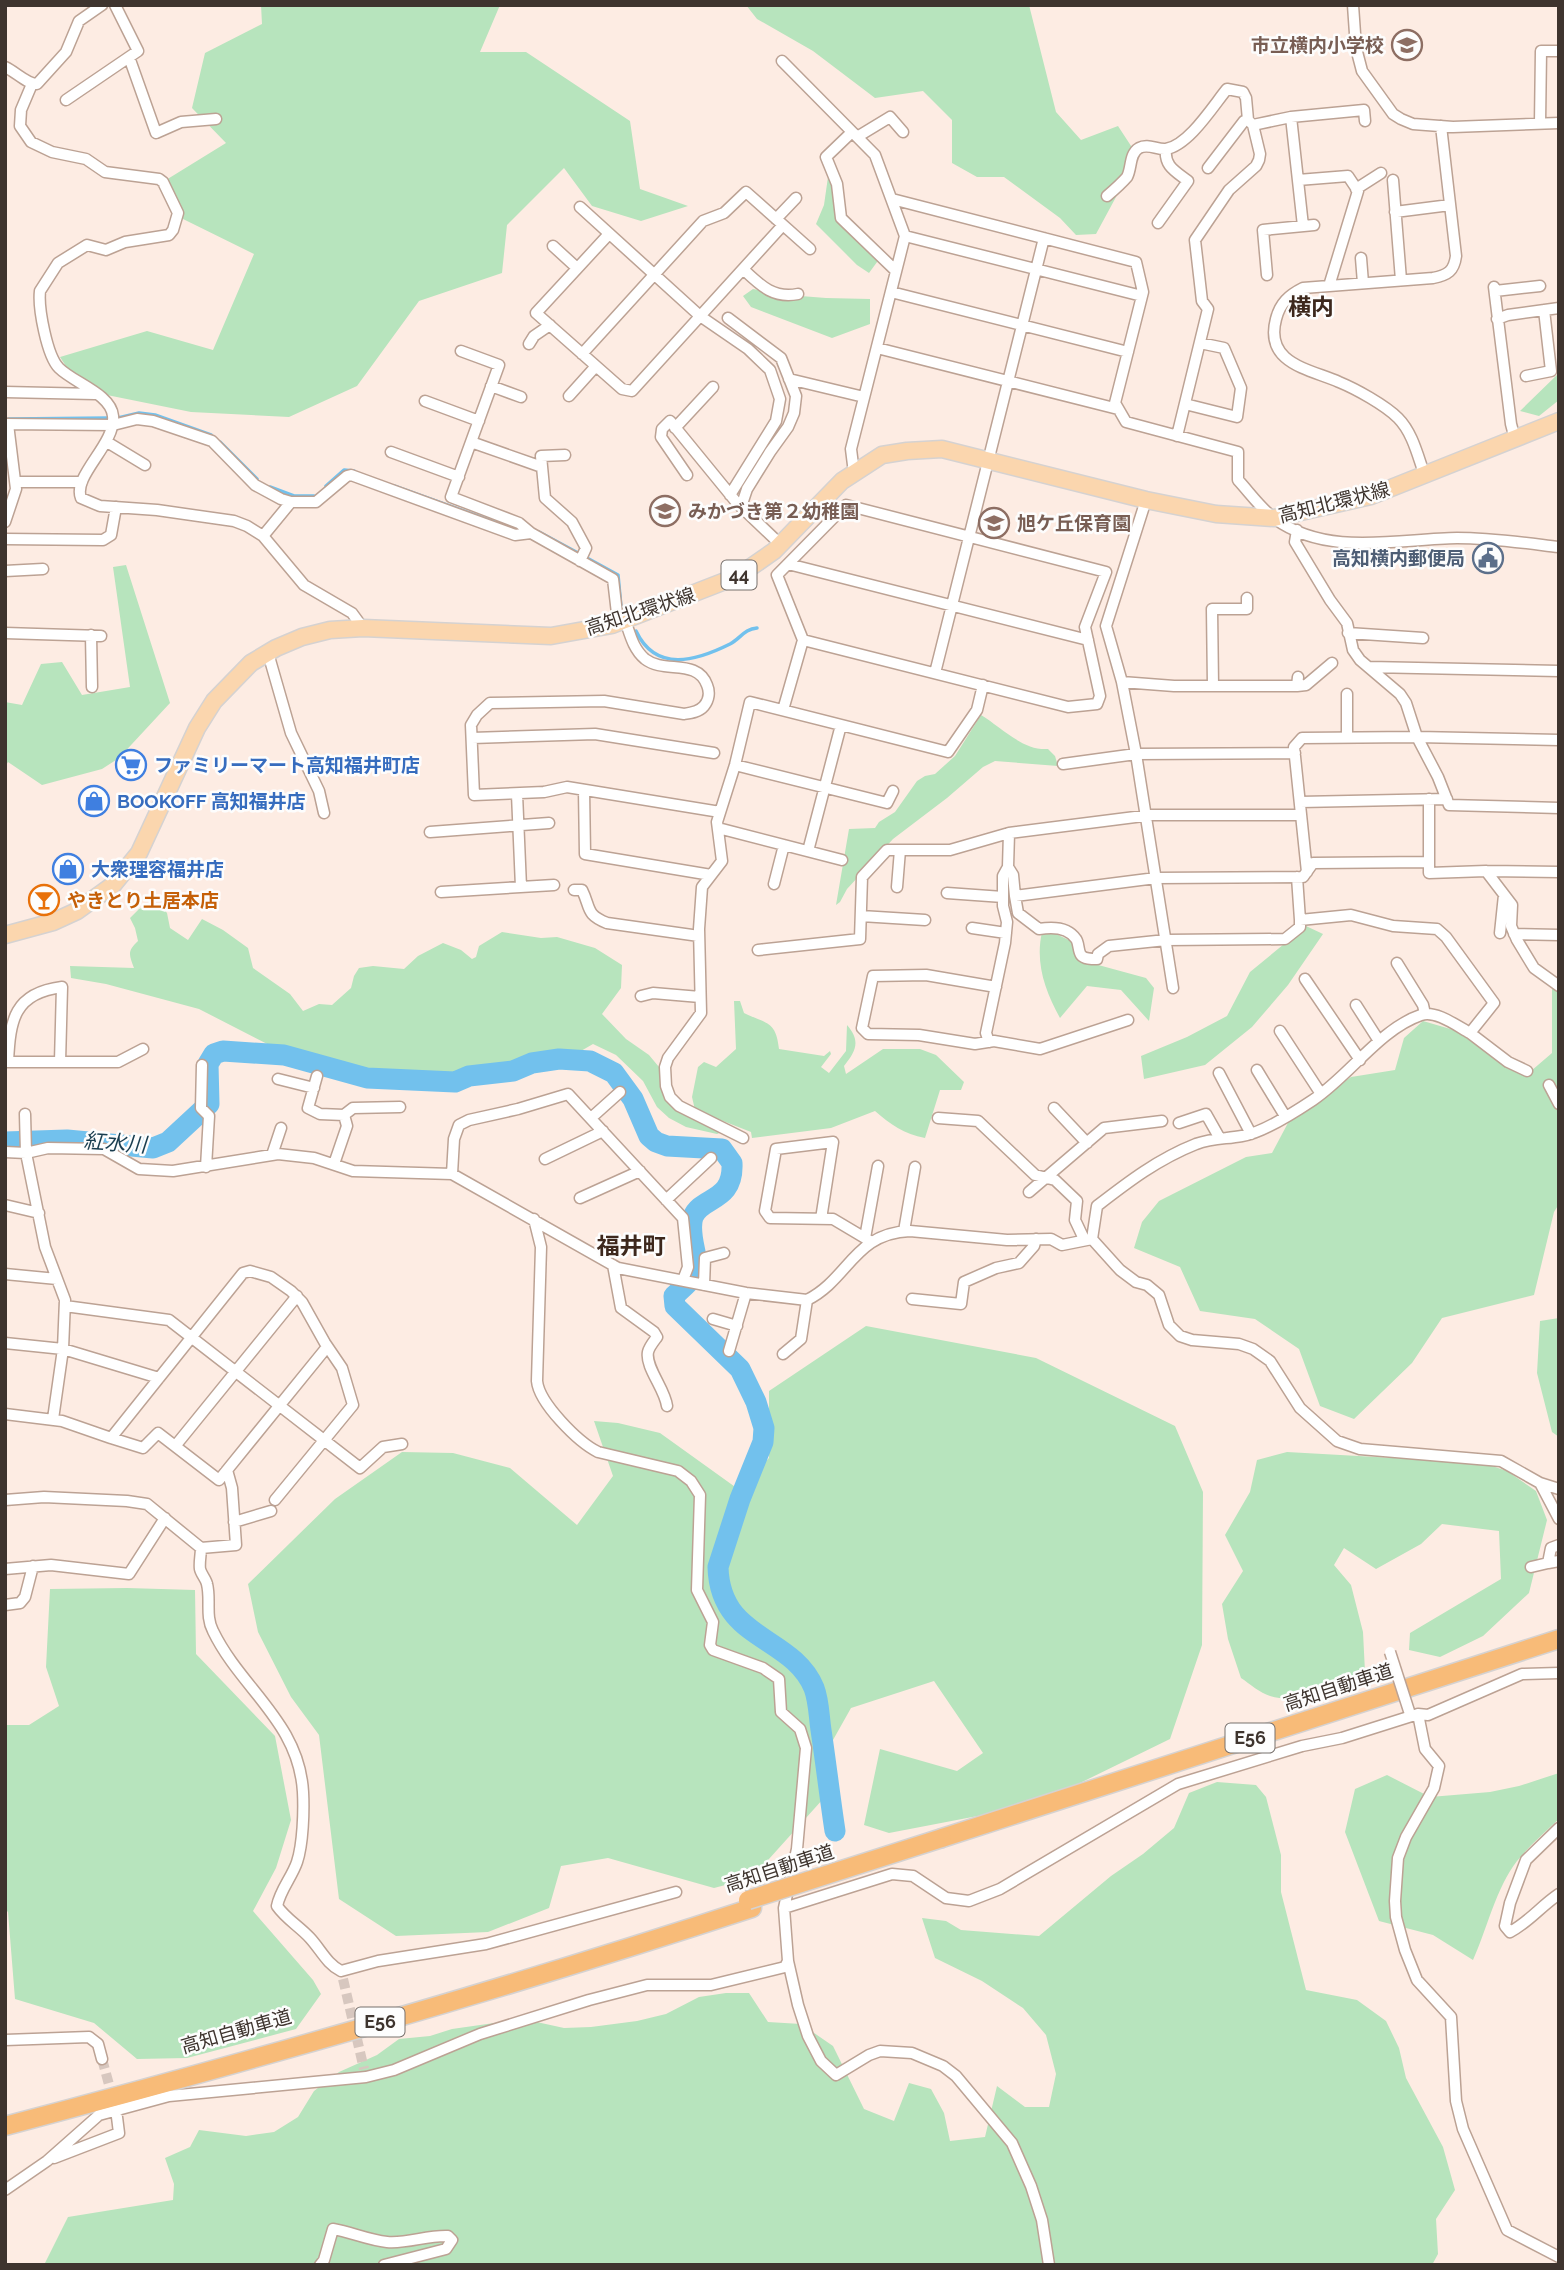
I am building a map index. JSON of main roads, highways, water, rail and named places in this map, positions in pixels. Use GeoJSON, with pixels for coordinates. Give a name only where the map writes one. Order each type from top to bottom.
{"type":"FeatureCollection","features":[{"type":"Feature","properties":{"kind":"highway","name":"高知自動車道"},"geometry":{"type":"LineString","coordinates":[[944,1842],[1559,1639]]}},
{"type":"Feature","properties":{"kind":"highway","name":"高知自動車道"},"geometry":{"type":"LineString","coordinates":[[5,2117],[750,1904],[1559,1650]]}},
{"type":"Feature","properties":{"kind":"highway","name":"高知自動車道"},"geometry":{"type":"LineString","coordinates":[[5,2126],[309,2043],[605,1956],[750,1904]]}},
{"type":"Feature","properties":{"kind":"main road","name":"高知北環状線"},"geometry":{"type":"LineString","coordinates":[[5,935],[53,922],[76,911],[113,885],[127,870],[152,830],[197,728],[214,701],[251,663],[302,637],[330,630],[363,628],[551,636],[622,621],[738,576],[762,561],[842,481],[882,455],[924,448],[942,449],[1146,500],[1227,516],[1274,518],[1371,496],[1559,421]]}},
{"type":"Feature","properties":{"kind":"waterway"},"geometry":{"type":"LineString","coordinates":[[118,418],[139,413],[155,415],[211,435]]}},
{"type":"Feature","properties":{"kind":"waterway"},"geometry":{"type":"LineString","coordinates":[[9,419],[109,418]]}},
{"type":"Feature","properties":{"kind":"waterway"},"geometry":{"type":"LineString","coordinates":[[220,442],[257,479]]}},
{"type":"Feature","properties":{"kind":"waterway"},"geometry":{"type":"LineString","coordinates":[[326,486],[344,470],[354,471]]}},
{"type":"Feature","properties":{"kind":"waterway"},"geometry":{"type":"LineString","coordinates":[[394,486],[514,529]]}},
{"type":"Feature","properties":{"kind":"waterway"},"geometry":{"type":"LineString","coordinates":[[270,487],[294,496],[314,496]]}},
{"type":"Feature","properties":{"kind":"waterway"},"geometry":{"type":"LineString","coordinates":[[539,532],[578,553]]}},
{"type":"Feature","properties":{"kind":"waterway"},"geometry":{"type":"LineString","coordinates":[[587,558],[618,575],[621,607]]}},
{"type":"Feature","properties":{"kind":"waterway"},"geometry":{"type":"LineString","coordinates":[[636,631],[654,653],[678,660],[717,650],[734,642],[749,630],[757,628]]}},
{"type":"Feature","properties":{"kind":"waterway","name":"紅水川"},"geometry":{"type":"LineString","coordinates":[[5,1142],[67,1140],[153,1148],[168,1142],[209,1104],[208,1064],[214,1054],[223,1051],[284,1055],[367,1078],[455,1082],[469,1076],[513,1071],[532,1063],[559,1059],[590,1061],[614,1073],[633,1099],[649,1136],[656,1142],[667,1146],[722,1149],[732,1163],[731,1176],[723,1192],[703,1205],[693,1217],[696,1271],[690,1281],[674,1296],[675,1306],[740,1369],[756,1402],[764,1428],[763,1442],[740,1499],[718,1567],[722,1591],[731,1610],[743,1624],[790,1657],[804,1671],[814,1688],[835,1831]]}},
{"type":"Feature","properties":{"kind":"tunnel"},"geometry":{"type":"LineString","coordinates":[[343,1979],[364,2069]]}},
{"type":"Feature","properties":{"kind":"tunnel"},"geometry":{"type":"LineString","coordinates":[[102,2059],[113,2099]]}},
{"type":"Feature","properties":{"kind":"place","name":"市立横内小学校"},"geometry":{"type":"Point","coordinates":[1407,45]}},
{"type":"Feature","properties":{"kind":"place","name":"みかづき第２幼稚園"},"geometry":{"type":"Point","coordinates":[665,511]}},
{"type":"Feature","properties":{"kind":"place","name":"旭ケ丘保育園"},"geometry":{"type":"Point","coordinates":[994,523]}},
{"type":"Feature","properties":{"kind":"place","name":"高知横内郵便局"},"geometry":{"type":"Point","coordinates":[1488,558]}},
{"type":"Feature","properties":{"kind":"place","name":"ファミリーマート高知福井町店"},"geometry":{"type":"Point","coordinates":[131,765]}},
{"type":"Feature","properties":{"kind":"place","name":"BOOKOFF 高知福井店"},"geometry":{"type":"Point","coordinates":[94,801]}},
{"type":"Feature","properties":{"kind":"place","name":"大衆理容福井店"},"geometry":{"type":"Point","coordinates":[68,869]}},
{"type":"Feature","properties":{"kind":"place","name":"やきとり土居本店"},"geometry":{"type":"Point","coordinates":[44,900]}},
{"type":"Feature","properties":{"kind":"district","name":"横内"},"geometry":{"type":"Point","coordinates":[1311,307]}},
{"type":"Feature","properties":{"kind":"district","name":"福井町"},"geometry":{"type":"Point","coordinates":[631,1246]}}]}
